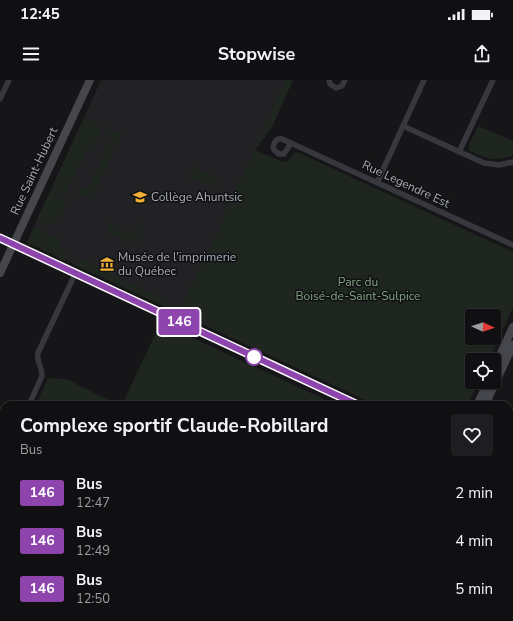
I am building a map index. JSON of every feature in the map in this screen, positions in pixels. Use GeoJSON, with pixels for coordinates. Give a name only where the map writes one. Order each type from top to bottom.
{"type":"FeatureCollection","features":[{"type":"Feature","properties":{"kind":"main road","name":"Rue Saint-Hubert"},"geometry":{"type":"LineString","coordinates":[[0,273],[90,80]]}},
{"type":"Feature","properties":{"kind":"main road"},"geometry":{"type":"LineString","coordinates":[[501,353],[513,327]]}},
{"type":"Feature","properties":{"kind":"main road"},"geometry":{"type":"LineString","coordinates":[[487,401],[513,345]]}},
{"type":"Feature","properties":{"kind":"main road"},"geometry":{"type":"LineString","coordinates":[[479,401],[485,389]]}},
{"type":"Feature","properties":{"kind":"street"},"geometry":{"type":"LineString","coordinates":[[0,99],[9,80]]}},
{"type":"Feature","properties":{"kind":"street"},"geometry":{"type":"LineString","coordinates":[[329,80],[330,84],[336,88],[342,86],[345,80]]}},
{"type":"Feature","properties":{"kind":"street"},"geometry":{"type":"LineString","coordinates":[[377,182],[424,80]]}},
{"type":"Feature","properties":{"kind":"street"},"geometry":{"type":"LineString","coordinates":[[459,152],[493,80]]}},
{"type":"Feature","properties":{"kind":"street"},"geometry":{"type":"LineString","coordinates":[[403,126],[484,163],[503,165],[513,162]]}},
{"type":"Feature","properties":{"kind":"street","name":"Rue Legendre Est"},"geometry":{"type":"LineString","coordinates":[[290,143],[513,246]]}},
{"type":"Feature","properties":{"kind":"street"},"geometry":{"type":"LineString","coordinates":[[0,238],[349,401]]}},
{"type":"Feature","properties":{"kind":"street"},"geometry":{"type":"LineString","coordinates":[[31,401],[42,376],[37,355],[75,274]]}},
{"type":"Feature","properties":{"kind":"shaded area","name":"Collège Ahuntsic"},"geometry":{"type":"Polygon","coordinates":[[[101,80],[293,80],[272,127],[255,150],[181,314],[27,242],[101,80]]]}},
{"type":"Feature","properties":{"kind":"green space"},"geometry":{"type":"Polygon","coordinates":[[[287,80],[293,80],[272,127],[268,132],[263,130],[287,80]]]}},
{"type":"Feature","properties":{"kind":"green space"},"geometry":{"type":"Polygon","coordinates":[[[84,118],[100,125],[101,128],[91,151],[86,149],[66,193],[69,197],[51,189],[84,118]]]}},
{"type":"Feature","properties":{"kind":"green space"},"geometry":{"type":"Polygon","coordinates":[[[478,126],[513,141],[513,155],[502,159],[491,159],[470,151],[468,147],[478,126]]]}},
{"type":"Feature","properties":{"kind":"green space"},"geometry":{"type":"Polygon","coordinates":[[[107,127],[121,134],[104,170],[98,166],[112,135],[106,132],[107,127]]]}},
{"type":"Feature","properties":{"kind":"green space","name":"Parc du Boisé-de-Saint-Sulpice"},"geometry":{"type":"Polygon","coordinates":[[[262,132],[266,134],[255,150],[284,162],[288,161],[294,154],[299,153],[513,252],[513,307],[501,334],[501,309],[465,309],[465,345],[496,345],[492,353],[465,353],[465,389],[475,389],[470,401],[367,401],[176,312],[183,305],[195,281],[262,132]]]}},
{"type":"Feature","properties":{"kind":"green space"},"geometry":{"type":"Polygon","coordinates":[[[97,167],[104,172],[91,199],[79,193],[80,191],[78,192],[89,185],[97,167]]]}},
{"type":"Feature","properties":{"kind":"green space"},"geometry":{"type":"Polygon","coordinates":[[[194,167],[220,180],[216,185],[212,186],[190,176],[194,167]]]}},
{"type":"Feature","properties":{"kind":"green space"},"geometry":{"type":"Polygon","coordinates":[[[50,191],[68,200],[66,205],[57,219],[53,222],[43,224],[36,222],[50,191]]]}},
{"type":"Feature","properties":{"kind":"green space"},"geometry":{"type":"Polygon","coordinates":[[[140,218],[144,226],[136,243],[106,231],[110,223],[116,226],[115,229],[118,230],[120,228],[137,235],[141,227],[140,223],[138,222],[140,218]]]}},
{"type":"Feature","properties":{"kind":"green space"},"geometry":{"type":"Polygon","coordinates":[[[34,226],[38,228],[38,230],[61,239],[60,241],[62,242],[60,246],[62,248],[60,250],[69,254],[65,261],[52,254],[51,250],[51,254],[41,249],[40,245],[38,245],[37,248],[27,243],[34,226]]]}},
{"type":"Feature","properties":{"kind":"green space"},"geometry":{"type":"Polygon","coordinates":[[[76,260],[81,260],[104,269],[101,277],[74,265],[76,260]]]}},
{"type":"Feature","properties":{"kind":"green space"},"geometry":{"type":"Polygon","coordinates":[[[107,270],[122,277],[121,279],[124,281],[122,287],[103,278],[107,270]]]}},
{"type":"Feature","properties":{"kind":"green space"},"geometry":{"type":"Polygon","coordinates":[[[126,282],[167,300],[164,306],[124,288],[126,282]]]}},
{"type":"Feature","properties":{"kind":"green space"},"geometry":{"type":"Polygon","coordinates":[[[156,321],[322,398],[324,401],[124,401],[159,324],[156,321]]]}},
{"type":"Feature","properties":{"kind":"green space"},"geometry":{"type":"Polygon","coordinates":[[[48,378],[66,379],[111,401],[38,401],[48,378]]]}},
{"type":"Feature","properties":{"kind":"bus line","name":"146"},"geometry":{"type":"LineString","coordinates":[[0,238],[349,401]]}},
{"type":"Feature","properties":{"kind":"place","name":"Collège Ahuntsic"},"geometry":{"type":"Point","coordinates":[140,197]}},
{"type":"Feature","properties":{"kind":"place","name":"Musée de l'imprimerie du Québec"},"geometry":{"type":"Point","coordinates":[107,264]}}]}
